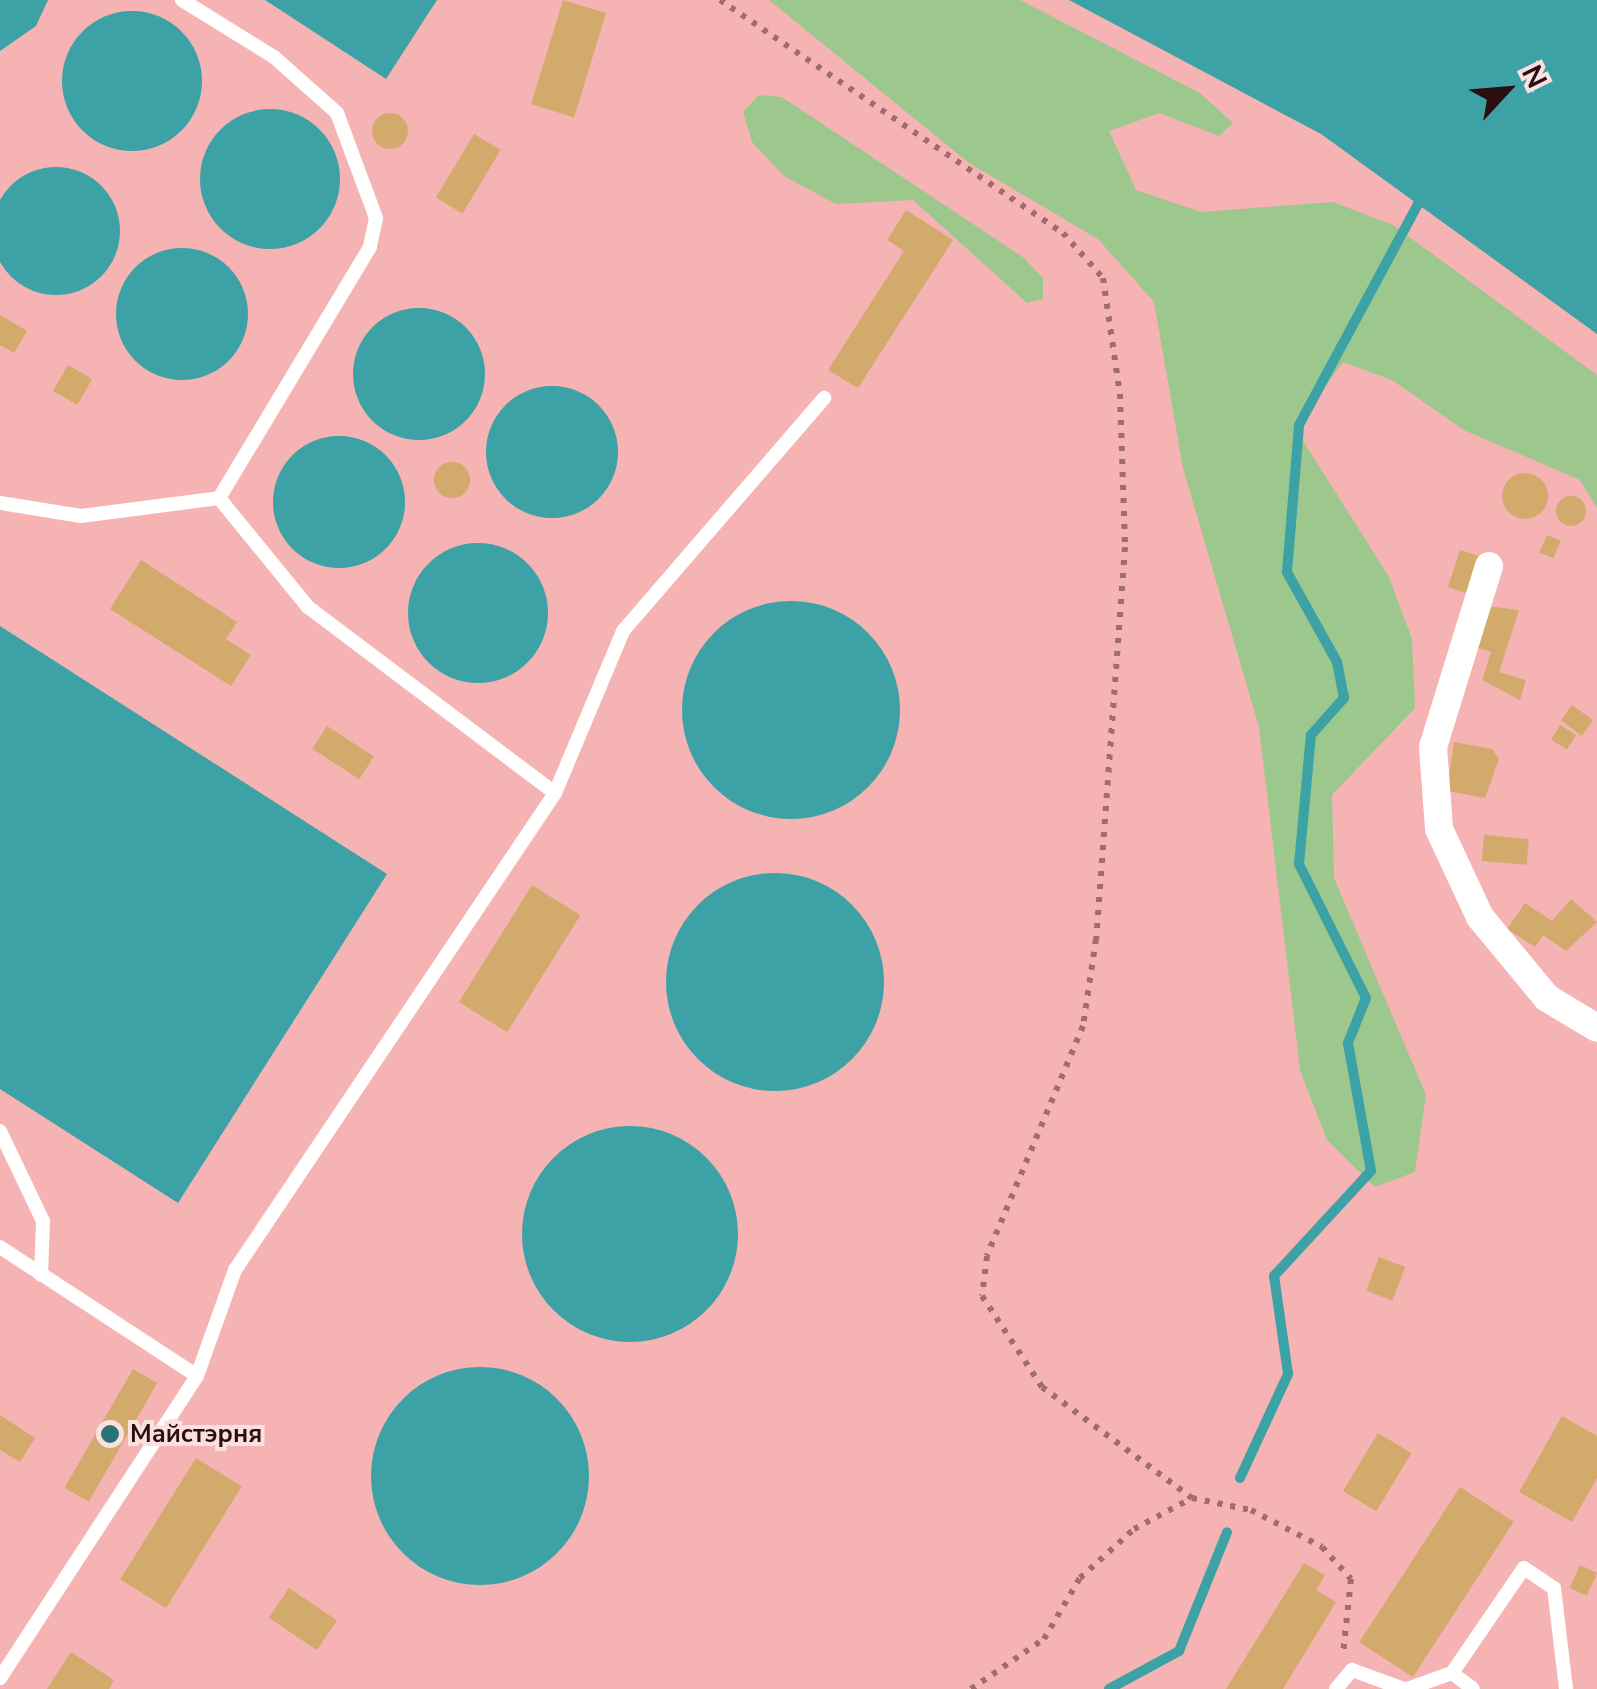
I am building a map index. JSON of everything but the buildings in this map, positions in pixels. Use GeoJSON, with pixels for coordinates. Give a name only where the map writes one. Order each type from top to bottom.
{"type":"FeatureCollection","features":[{"type":"Feature","properties":{"kind":"street"},"geometry":{"type":"LineString","coordinates":[[1489,566],[1433,748],[1440,828],[1480,917],[1548,998],[1597,1028]]}},
{"type":"Feature","properties":{"kind":"lane"},"geometry":{"type":"LineString","coordinates":[[182,0],[274,57],[336,113],[376,218],[370,248],[219,498]]}},
{"type":"Feature","properties":{"kind":"lane"},"geometry":{"type":"LineString","coordinates":[[0,1678],[197,1376],[235,1270],[555,793],[623,631],[824,398]]}},
{"type":"Feature","properties":{"kind":"lane"},"geometry":{"type":"LineString","coordinates":[[0,503],[82,516],[219,498]]}},
{"type":"Feature","properties":{"kind":"lane"},"geometry":{"type":"LineString","coordinates":[[219,498],[308,607],[555,793]]}},
{"type":"Feature","properties":{"kind":"lane"},"geometry":{"type":"LineString","coordinates":[[0,1132],[43,1221],[41,1275]]}},
{"type":"Feature","properties":{"kind":"lane"},"geometry":{"type":"LineString","coordinates":[[0,1247],[197,1376]]}},
{"type":"Feature","properties":{"kind":"lane"},"geometry":{"type":"LineString","coordinates":[[1336,1689],[1352,1670],[1405,1689],[1452,1673],[1524,1568],[1554,1588],[1566,1689]]}},
{"type":"Feature","properties":{"kind":"lane"},"geometry":{"type":"LineString","coordinates":[[1452,1673],[1474,1689]]}},
{"type":"Feature","properties":{"kind":"path"},"geometry":{"type":"LineString","coordinates":[[720,0],[1063,232],[1103,278],[1125,547],[1096,939],[1083,1026],[987,1256],[982,1296],[1042,1387],[1192,1498],[1252,1510],[1322,1547],[1351,1579],[1340,1648],[1352,1670]]}},
{"type":"Feature","properties":{"kind":"path"},"geometry":{"type":"LineString","coordinates":[[972,1689],[1044,1639],[1080,1578],[1134,1529],[1192,1498]]}},
{"type":"Feature","properties":{"kind":"green space"},"geometry":{"type":"Polygon","coordinates":[[[769,0],[1020,0],[1200,93],[1233,123],[1219,136],[1159,113],[1109,131],[1136,190],[1201,212],[1333,202],[1393,225],[1597,375],[1597,508],[1580,480],[1464,430],[1392,380],[1343,362],[1295,428],[1389,577],[1412,639],[1415,708],[1332,795],[1334,878],[1426,1095],[1415,1172],[1375,1187],[1327,1140],[1300,1070],[1259,727],[1183,468],[1154,302],[1098,239],[969,163],[769,0]]]}},
{"type":"Feature","properties":{"kind":"green space"},"geometry":{"type":"Polygon","coordinates":[[[759,95],[782,97],[1024,258],[1043,278],[1043,299],[1027,303],[913,200],[836,204],[784,176],[752,142],[743,112],[759,95]]]}},
{"type":"Feature","properties":{"kind":"water"},"geometry":{"type":"Polygon","coordinates":[[[0,0],[48,0],[36,26],[0,51],[0,0]]]}},
{"type":"Feature","properties":{"kind":"water"},"geometry":{"type":"Polygon","coordinates":[[[265,0],[437,0],[386,79],[265,0]]]}},
{"type":"Feature","properties":{"kind":"water"},"geometry":{"type":"Polygon","coordinates":[[[1069,0],[1597,0],[1597,334],[1321,134],[1069,0]]]}},
{"type":"Feature","properties":{"kind":"water"},"geometry":{"type":"Polygon","coordinates":[[[132,11],[159,16],[182,31],[197,54],[202,81],[197,108],[182,131],[159,146],[132,151],[105,146],[82,131],[67,108],[62,81],[67,54],[82,31],[105,16],[132,11]]]}},
{"type":"Feature","properties":{"kind":"water"},"geometry":{"type":"Polygon","coordinates":[[[270,109],[297,114],[320,129],[335,152],[340,179],[335,206],[320,229],[297,244],[270,249],[243,244],[220,229],[205,206],[200,179],[205,152],[220,129],[243,114],[270,109]]]}},
{"type":"Feature","properties":{"kind":"water"},"geometry":{"type":"Polygon","coordinates":[[[56,167],[81,171],[102,185],[116,206],[120,231],[116,256],[102,277],[81,291],[56,295],[31,291],[10,277],[-4,256],[-8,231],[-4,206],[10,185],[31,171],[56,167]]]}},
{"type":"Feature","properties":{"kind":"water"},"geometry":{"type":"Polygon","coordinates":[[[182,248],[207,253],[229,267],[243,289],[248,314],[243,339],[229,361],[207,375],[182,380],[157,375],[135,361],[121,339],[116,314],[121,289],[135,267],[157,253],[182,248]]]}},
{"type":"Feature","properties":{"kind":"water"},"geometry":{"type":"Polygon","coordinates":[[[419,308],[444,313],[466,327],[480,349],[485,374],[480,399],[466,421],[444,435],[419,440],[394,435],[372,421],[358,399],[353,374],[358,349],[372,327],[394,313],[419,308]]]}},
{"type":"Feature","properties":{"kind":"water"},"geometry":{"type":"Polygon","coordinates":[[[552,386],[577,391],[599,405],[613,427],[618,452],[613,477],[599,499],[577,513],[552,518],[527,513],[505,499],[491,477],[486,452],[491,427],[505,405],[527,391],[552,386]]]}},
{"type":"Feature","properties":{"kind":"water"},"geometry":{"type":"Polygon","coordinates":[[[339,436],[364,441],[386,455],[400,477],[405,502],[400,527],[386,549],[364,563],[339,568],[314,563],[292,549],[278,527],[273,502],[278,477],[292,455],[314,441],[339,436]]]}},
{"type":"Feature","properties":{"kind":"water"},"geometry":{"type":"Polygon","coordinates":[[[478,543],[505,548],[527,564],[543,586],[548,613],[543,640],[527,662],[505,678],[478,683],[451,678],[429,662],[413,640],[408,613],[413,586],[429,564],[451,548],[478,543]]]}},
{"type":"Feature","properties":{"kind":"water"},"geometry":{"type":"Polygon","coordinates":[[[791,601],[833,610],[868,633],[891,668],[900,710],[891,752],[868,787],[833,810],[791,819],[749,810],[714,787],[691,752],[682,710],[691,668],[714,633],[749,610],[791,601]]]}},
{"type":"Feature","properties":{"kind":"water"},"geometry":{"type":"Polygon","coordinates":[[[0,626],[387,874],[178,1203],[0,1089],[0,626]]]}},
{"type":"Feature","properties":{"kind":"water"},"geometry":{"type":"Polygon","coordinates":[[[775,873],[817,882],[852,905],[875,940],[884,982],[875,1024],[852,1059],[817,1082],[775,1091],[733,1082],[698,1059],[675,1024],[666,982],[675,940],[698,905],[733,882],[775,873]]]}},
{"type":"Feature","properties":{"kind":"water"},"geometry":{"type":"Polygon","coordinates":[[[630,1126],[671,1134],[707,1157],[730,1193],[738,1234],[730,1275],[707,1311],[671,1334],[630,1342],[589,1334],[553,1311],[530,1275],[522,1234],[530,1193],[553,1157],[589,1134],[630,1126]]]}},
{"type":"Feature","properties":{"kind":"water"},"geometry":{"type":"Polygon","coordinates":[[[480,1367],[522,1376],[557,1399],[580,1434],[589,1476],[580,1518],[557,1553],[522,1576],[480,1585],[438,1576],[403,1553],[380,1518],[371,1476],[380,1434],[403,1399],[438,1376],[480,1367]]]}},
{"type":"Feature","properties":{"kind":"waterway"},"geometry":{"type":"LineString","coordinates":[[1240,1478],[1288,1374],[1274,1276],[1371,1171],[1348,1043],[1366,998],[1299,864],[1311,735],[1344,698],[1337,662],[1287,572],[1299,425],[1426,189]]}},
{"type":"Feature","properties":{"kind":"waterway"},"geometry":{"type":"LineString","coordinates":[[1109,1689],[1179,1651],[1227,1532]]}},
{"type":"Feature","properties":{"kind":"place","name":"Майстэрня"},"geometry":{"type":"Point","coordinates":[110,1434]}}]}
